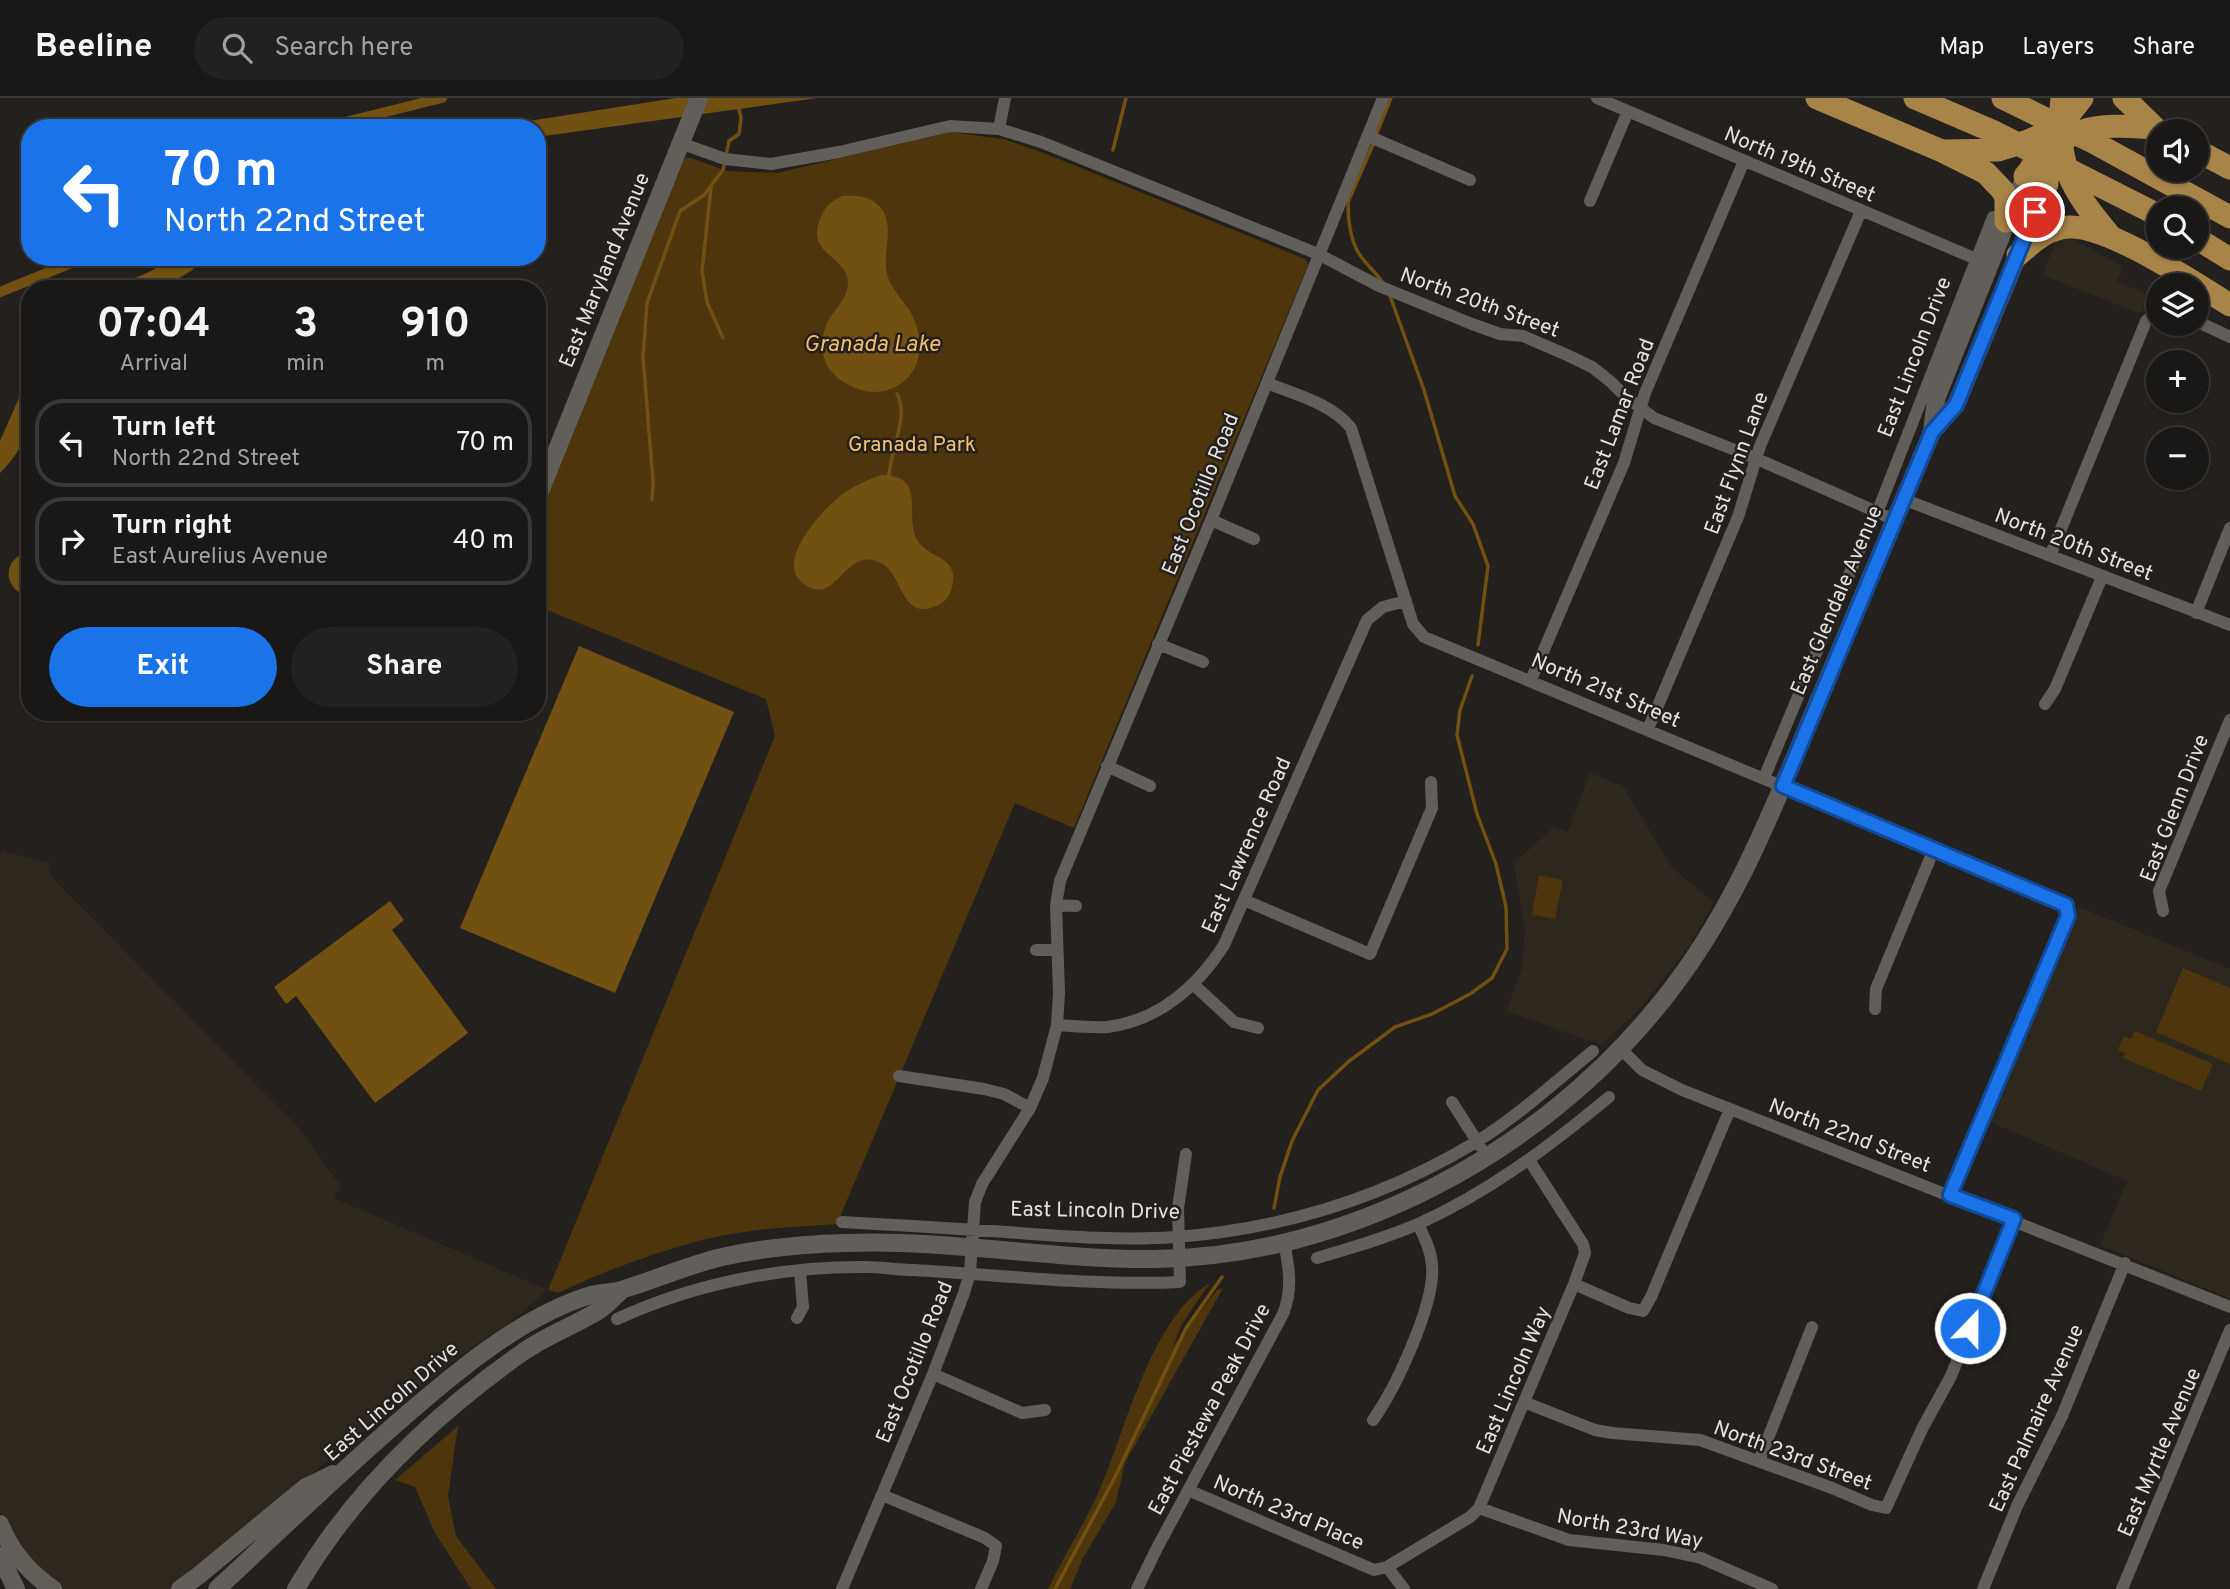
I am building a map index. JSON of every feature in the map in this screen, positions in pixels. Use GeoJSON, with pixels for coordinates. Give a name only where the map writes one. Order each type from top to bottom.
{"type":"FeatureCollection","features":[{"type":"Feature","properties":{"kind":"highway"},"geometry":{"type":"LineString","coordinates":[[1817,98],[1942,150],[1994,178],[2006,198],[2000,219]]}},
{"type":"Feature","properties":{"kind":"highway"},"geometry":{"type":"LineString","coordinates":[[1915,98],[1992,131],[2146,209]]}},
{"type":"Feature","properties":{"kind":"highway"},"geometry":{"type":"LineString","coordinates":[[2003,98],[2093,142],[2230,216]]}},
{"type":"Feature","properties":{"kind":"highway"},"geometry":{"type":"LineString","coordinates":[[2034,98],[2077,193],[2111,237]]}},
{"type":"Feature","properties":{"kind":"highway"},"geometry":{"type":"LineString","coordinates":[[2047,184],[2060,98]]}},
{"type":"Feature","properties":{"kind":"highway"},"geometry":{"type":"LineString","coordinates":[[2025,176],[2082,98]]}},
{"type":"Feature","properties":{"kind":"highway"},"geometry":{"type":"LineString","coordinates":[[2124,98],[2146,119]]}},
{"type":"Feature","properties":{"kind":"highway"},"geometry":{"type":"LineString","coordinates":[[1942,150],[1998,150],[2100,127],[2146,129]]}},
{"type":"Feature","properties":{"kind":"highway"},"geometry":{"type":"LineString","coordinates":[[2209,157],[2230,168]]}},
{"type":"Feature","properties":{"kind":"highway"},"geometry":{"type":"LineString","coordinates":[[2018,255],[2041,235],[2059,228],[2082,228],[2111,237],[2230,305]]}},
{"type":"Feature","properties":{"kind":"highway"},"geometry":{"type":"LineString","coordinates":[[2209,246],[2230,259]]}},
{"type":"Feature","properties":{"kind":"main road","name":"East Maryland Avenue"},"geometry":{"type":"LineString","coordinates":[[546,477],[699,98]]}},
{"type":"Feature","properties":{"kind":"main road","name":"East Glendale Avenue"},"geometry":{"type":"LineString","coordinates":[[1783,786],[1932,432],[1936,399],[1983,261],[2000,219],[2025,176]]}},
{"type":"Feature","properties":{"kind":"main road","name":"East Glendale Avenue"},"geometry":{"type":"LineString","coordinates":[[1932,432],[1956,405],[2047,184]]}},
{"type":"Feature","properties":{"kind":"main road","name":"East Lincoln Drive"},"geometry":{"type":"LineString","coordinates":[[217,1589],[361,1453],[433,1392],[486,1351],[559,1308],[594,1294],[622,1290],[657,1276],[721,1257],[788,1247],[852,1243],[1097,1258],[1181,1257],[1284,1242],[1356,1220],[1407,1200],[1488,1157],[1548,1114],[1621,1049],[1659,1006],[1713,929],[1746,869],[1783,786]]}},
{"type":"Feature","properties":{"kind":"main road","name":"East Lincoln Drive"},"geometry":{"type":"LineString","coordinates":[[296,1589],[341,1522],[380,1476],[435,1421],[498,1370],[538,1343],[600,1310],[622,1290]]}},
{"type":"Feature","properties":{"kind":"main road"},"geometry":{"type":"LineString","coordinates":[[180,1589],[306,1487],[349,1466]]}},
{"type":"Feature","properties":{"kind":"main road"},"geometry":{"type":"LineString","coordinates":[[0,1524],[15,1554],[34,1575],[53,1589]]}},
{"type":"Feature","properties":{"kind":"main road"},"geometry":{"type":"LineString","coordinates":[[0,1556],[16,1589]]}},
{"type":"Feature","properties":{"kind":"street"},"geometry":{"type":"LineString","coordinates":[[999,129],[1005,98]]}},
{"type":"Feature","properties":{"kind":"street","name":"East Ocotillo Road"},"geometry":{"type":"LineString","coordinates":[[842,1589],[960,1306],[970,1272],[975,1202],[982,1184],[1030,1108],[1043,1078],[1057,1025],[1059,993],[1056,905],[1063,872],[1384,98]]}},
{"type":"Feature","properties":{"kind":"street","name":"North 19th Street"},"geometry":{"type":"LineString","coordinates":[[1597,98],[1983,261]]}},
{"type":"Feature","properties":{"kind":"street"},"geometry":{"type":"LineString","coordinates":[[1590,201],[1628,111]]}},
{"type":"Feature","properties":{"kind":"street","name":"North 20th Street"},"geometry":{"type":"LineString","coordinates":[[680,143],[725,159],[771,164],[839,152],[950,125],[999,129],[1041,142],[1318,254],[1379,286],[1472,324],[1500,334],[1523,337],[1567,355],[1592,368],[1654,418],[1755,458],[1895,520]]}},
{"type":"Feature","properties":{"kind":"street"},"geometry":{"type":"LineString","coordinates":[[1368,136],[1470,180]]}},
{"type":"Feature","properties":{"kind":"street","name":"East Lamar Road"},"geometry":{"type":"LineString","coordinates":[[1531,680],[1624,463],[1644,393],[1744,161]]}},
{"type":"Feature","properties":{"kind":"street","name":"East Flynn Lane"},"geometry":{"type":"LineString","coordinates":[[1648,729],[1738,517],[1755,458],[1861,211]]}},
{"type":"Feature","properties":{"kind":"street","name":"East Lincoln Drive"},"geometry":{"type":"LineString","coordinates":[[1877,513],[1983,261]]}},
{"type":"Feature","properties":{"kind":"street"},"geometry":{"type":"LineString","coordinates":[[2050,556],[2146,321]]}},
{"type":"Feature","properties":{"kind":"street"},"geometry":{"type":"LineString","coordinates":[[2209,327],[2230,337]]}},
{"type":"Feature","properties":{"kind":"street","name":"North 21st Street"},"geometry":{"type":"LineString","coordinates":[[1267,383],[1330,409],[1342,417],[1351,428],[1413,624],[1424,637],[2066,905],[2068,916],[1950,1195]]}},
{"type":"Feature","properties":{"kind":"street","name":"North 20th Street"},"geometry":{"type":"LineString","coordinates":[[1903,499],[2102,578],[2230,625]]}},
{"type":"Feature","properties":{"kind":"street"},"geometry":{"type":"LineString","coordinates":[[1211,520],[1254,539]]}},
{"type":"Feature","properties":{"kind":"street"},"geometry":{"type":"LineString","coordinates":[[1764,778],[1870,527]]}},
{"type":"Feature","properties":{"kind":"street"},"geometry":{"type":"LineString","coordinates":[[2196,613],[2230,528]]}},
{"type":"Feature","properties":{"kind":"street"},"geometry":{"type":"LineString","coordinates":[[2045,704],[2055,689],[2102,578]]}},
{"type":"Feature","properties":{"kind":"street","name":"East Lawrence Road"},"geometry":{"type":"LineString","coordinates":[[1057,1025],[1106,1027],[1136,1020],[1166,1006],[1194,985],[1224,945],[1367,620],[1383,607],[1406,601]]}},
{"type":"Feature","properties":{"kind":"street"},"geometry":{"type":"LineString","coordinates":[[1158,644],[1203,662]]}},
{"type":"Feature","properties":{"kind":"street","name":"East Glenn Drive"},"geometry":{"type":"LineString","coordinates":[[2163,911],[2159,891],[2230,719]]}},
{"type":"Feature","properties":{"kind":"street"},"geometry":{"type":"LineString","coordinates":[[1107,766],[1150,786]]}},
{"type":"Feature","properties":{"kind":"street"},"geometry":{"type":"LineString","coordinates":[[1244,900],[1370,954],[1398,904],[1432,808],[1431,782]]}},
{"type":"Feature","properties":{"kind":"street"},"geometry":{"type":"LineString","coordinates":[[1875,1009],[1875,989],[1934,849]]}},
{"type":"Feature","properties":{"kind":"street"},"geometry":{"type":"LineString","coordinates":[[1056,905],[1076,906]]}},
{"type":"Feature","properties":{"kind":"street"},"geometry":{"type":"LineString","coordinates":[[1036,950],[1056,950]]}},
{"type":"Feature","properties":{"kind":"street"},"geometry":{"type":"LineString","coordinates":[[1194,985],[1234,1022],[1258,1028]]}},
{"type":"Feature","properties":{"kind":"street","name":"North 22nd Street"},"geometry":{"type":"LineString","coordinates":[[1621,1049],[1642,1070],[1730,1109],[2014,1219],[2230,1307]]}},
{"type":"Feature","properties":{"kind":"street","name":"East Lincoln Drive"},"geometry":{"type":"LineString","coordinates":[[842,1222],[1081,1237],[1178,1236],[1251,1226],[1316,1213],[1367,1196],[1411,1177],[1477,1141],[1522,1110],[1593,1051]]}},
{"type":"Feature","properties":{"kind":"street"},"geometry":{"type":"LineString","coordinates":[[899,1076],[984,1089],[1004,1094],[1030,1108]]}},
{"type":"Feature","properties":{"kind":"street"},"geometry":{"type":"LineString","coordinates":[[1317,1258],[1418,1224],[1487,1187],[1529,1160],[1609,1097]]}},
{"type":"Feature","properties":{"kind":"street"},"geometry":{"type":"LineString","coordinates":[[1452,1102],[1488,1157]]}},
{"type":"Feature","properties":{"kind":"street"},"geometry":{"type":"LineString","coordinates":[[1574,1284],[1629,1308],[1643,1311],[1730,1109]]}},
{"type":"Feature","properties":{"kind":"street"},"geometry":{"type":"LineString","coordinates":[[617,1319],[632,1311],[708,1287],[800,1270],[867,1266],[1134,1283],[1180,1282],[1180,1189],[1186,1154]]}},
{"type":"Feature","properties":{"kind":"street","name":"East Lincoln Way"},"geometry":{"type":"LineString","coordinates":[[1479,1508],[1585,1253],[1583,1244],[1529,1160]]}},
{"type":"Feature","properties":{"kind":"street","name":"North 23rd Street"},"geometry":{"type":"LineString","coordinates":[[1524,1402],[1595,1430],[1700,1440],[1886,1508],[1922,1429],[1951,1376],[2014,1219]]}},
{"type":"Feature","properties":{"kind":"street"},"geometry":{"type":"LineString","coordinates":[[1373,1420],[1386,1402],[1428,1302],[1432,1265],[1418,1224]]}},
{"type":"Feature","properties":{"kind":"street","name":"East Piestewa Peak Drive"},"geometry":{"type":"LineString","coordinates":[[1137,1589],[1288,1302],[1290,1280],[1284,1242]]}},
{"type":"Feature","properties":{"kind":"street","name":"East Palmaire Avenue"},"geometry":{"type":"LineString","coordinates":[[1983,1589],[2017,1506],[2062,1416],[2125,1263]]}},
{"type":"Feature","properties":{"kind":"street"},"geometry":{"type":"LineString","coordinates":[[797,1318],[803,1307],[800,1270]]}},
{"type":"Feature","properties":{"kind":"street"},"geometry":{"type":"LineString","coordinates":[[622,1290],[632,1311]]}},
{"type":"Feature","properties":{"kind":"street"},"geometry":{"type":"LineString","coordinates":[[1759,1461],[1812,1327]]}},
{"type":"Feature","properties":{"kind":"street","name":"East Myrtle Avenue"},"geometry":{"type":"LineString","coordinates":[[2122,1589],[2230,1330]]}},
{"type":"Feature","properties":{"kind":"street"},"geometry":{"type":"LineString","coordinates":[[933,1374],[1023,1413],[1045,1410]]}},
{"type":"Feature","properties":{"kind":"street","name":"North 23rd Place"},"geometry":{"type":"LineString","coordinates":[[1188,1490],[1381,1568],[1404,1589]]}},
{"type":"Feature","properties":{"kind":"street"},"geometry":{"type":"LineString","coordinates":[[882,1494],[985,1538],[996,1546],[981,1589]]}},
{"type":"Feature","properties":{"kind":"street"},"geometry":{"type":"LineString","coordinates":[[1381,1568],[1470,1517],[1479,1508]]}},
{"type":"Feature","properties":{"kind":"street","name":"North 23rd Way"},"geometry":{"type":"LineString","coordinates":[[1479,1508],[1569,1540],[1664,1550],[1701,1558],[1772,1589]]}},
{"type":"Feature","properties":{"kind":"shaded area"},"geometry":{"type":"Polygon","coordinates":[[[2075,240],[2123,267],[2117,282],[2146,293],[2146,307],[2142,312],[2136,312],[2042,275],[2056,241],[2075,240]]]}},
{"type":"Feature","properties":{"kind":"shaded area"},"geometry":{"type":"Polygon","coordinates":[[[1590,773],[1623,786],[1672,868],[1714,902],[1691,944],[1642,1006],[1602,1045],[1506,1011],[1522,968],[1525,931],[1514,862],[1553,826],[1568,832],[1590,773]]]}},
{"type":"Feature","properties":{"kind":"shaded area"},"geometry":{"type":"Polygon","coordinates":[[[2,851],[49,863],[49,874],[297,1126],[341,1186],[334,1198],[548,1290],[512,1321],[471,1348],[393,1408],[174,1589],[63,1589],[42,1576],[9,1536],[0,1512],[2,851]]]}},
{"type":"Feature","properties":{"kind":"shaded area"},"geometry":{"type":"Polygon","coordinates":[[[2079,907],[2230,969],[2230,1299],[2100,1245],[2127,1181],[1988,1121],[2079,907]]]}},
{"type":"Feature","properties":{"kind":"green space","name":"Granada Park"},"geometry":{"type":"Polygon","coordinates":[[[950,132],[1003,139],[1044,153],[1305,259],[1308,265],[1074,828],[1015,803],[837,1224],[767,1229],[715,1237],[644,1258],[558,1293],[548,1290],[775,736],[766,699],[546,610],[546,494],[681,163],[685,158],[691,158],[727,171],[777,173],[950,132]]]}},
{"type":"Feature","properties":{"kind":"green space"},"geometry":{"type":"Polygon","coordinates":[[[1539,875],[1563,880],[1555,919],[1532,915],[1539,875]]]}},
{"type":"Feature","properties":{"kind":"green space"},"geometry":{"type":"Polygon","coordinates":[[[2183,968],[2230,988],[2230,1064],[2156,1032],[2183,968]]]}},
{"type":"Feature","properties":{"kind":"green space"},"geometry":{"type":"Polygon","coordinates":[[[2135,1031],[2213,1064],[2201,1091],[2123,1058],[2125,1053],[2118,1050],[2124,1036],[2131,1039],[2135,1031]]]}},
{"type":"Feature","properties":{"kind":"green space"},"geometry":{"type":"Polygon","coordinates":[[[1210,1283],[1182,1324],[1173,1346],[1217,1290],[1223,1288],[1125,1463],[1116,1502],[1082,1560],[1070,1589],[1048,1589],[1096,1498],[1154,1351],[1170,1323],[1188,1300],[1210,1283]]]}},
{"type":"Feature","properties":{"kind":"green space"},"geometry":{"type":"Polygon","coordinates":[[[458,1426],[448,1496],[456,1536],[496,1589],[471,1589],[435,1533],[415,1487],[395,1480],[458,1426]]]}},
{"type":"Feature","properties":{"kind":"water"},"geometry":{"type":"Polygon","coordinates":[[[676,98],[817,98],[546,136],[546,119],[542,119],[676,98]]]}},
{"type":"Feature","properties":{"kind":"water","name":"Granada Lake"},"geometry":{"type":"Polygon","coordinates":[[[843,196],[869,199],[881,208],[886,216],[886,271],[893,288],[910,311],[918,334],[920,346],[915,367],[909,377],[888,390],[864,391],[842,381],[829,368],[823,352],[822,343],[827,325],[844,298],[848,284],[842,267],[822,247],[817,230],[827,206],[843,196]]]}},
{"type":"Feature","properties":{"kind":"water"},"geometry":{"type":"Polygon","coordinates":[[[160,266],[197,266],[176,280],[130,280],[160,266]]]}},
{"type":"Feature","properties":{"kind":"water"},"geometry":{"type":"Polygon","coordinates":[[[21,393],[21,445],[0,473],[0,441],[21,393]]]}},
{"type":"Feature","properties":{"kind":"water"},"geometry":{"type":"Polygon","coordinates":[[[881,475],[896,477],[905,482],[912,498],[913,530],[917,540],[952,569],[951,590],[940,604],[927,609],[911,604],[890,570],[870,559],[859,561],[826,588],[816,590],[805,585],[796,575],[794,563],[798,549],[805,535],[827,508],[847,491],[881,475]]]}},
{"type":"Feature","properties":{"kind":"water"},"geometry":{"type":"Polygon","coordinates":[[[21,555],[21,593],[10,581],[10,567],[21,555]]]}},
{"type":"Feature","properties":{"kind":"water"},"geometry":{"type":"Polygon","coordinates":[[[579,646],[734,712],[615,993],[460,928],[579,646]]]}},
{"type":"Feature","properties":{"kind":"water"},"geometry":{"type":"Polygon","coordinates":[[[390,901],[404,920],[392,930],[468,1033],[375,1103],[296,996],[286,1004],[274,987],[390,901]]]}},
{"type":"Feature","properties":{"kind":"waterway"},"geometry":{"type":"LineString","coordinates":[[357,119],[442,98]]}},
{"type":"Feature","properties":{"kind":"waterway"},"geometry":{"type":"LineString","coordinates":[[1113,150],[1126,98]]}},
{"type":"Feature","properties":{"kind":"waterway"},"geometry":{"type":"LineString","coordinates":[[1376,135],[1391,98]]}},
{"type":"Feature","properties":{"kind":"waterway"},"geometry":{"type":"LineString","coordinates":[[652,500],[653,481],[643,357],[647,303],[680,211],[704,195],[723,170],[729,141],[739,134],[741,118],[738,105]]}},
{"type":"Feature","properties":{"kind":"waterway"},"geometry":{"type":"LineString","coordinates":[[1374,142],[1348,202],[1348,215],[1358,252],[1383,283]]}},
{"type":"Feature","properties":{"kind":"waterway"},"geometry":{"type":"LineString","coordinates":[[711,187],[702,271],[707,302],[723,338]]}},
{"type":"Feature","properties":{"kind":"waterway"},"geometry":{"type":"LineString","coordinates":[[29,280],[64,266]]}},
{"type":"Feature","properties":{"kind":"waterway"},"geometry":{"type":"LineString","coordinates":[[0,292],[21,283]]}},
{"type":"Feature","properties":{"kind":"waterway"},"geometry":{"type":"LineString","coordinates":[[1390,296],[1424,390],[1455,496],[1473,524],[1488,566],[1478,645]]}},
{"type":"Feature","properties":{"kind":"waterway"},"geometry":{"type":"LineString","coordinates":[[889,475],[901,412],[897,394]]}},
{"type":"Feature","properties":{"kind":"waterway"},"geometry":{"type":"LineString","coordinates":[[1274,1208],[1280,1177],[1292,1141],[1318,1090],[1348,1062],[1395,1027],[1432,1014],[1470,994],[1492,978],[1507,949],[1506,907],[1496,864],[1477,814],[1457,735],[1460,710],[1472,676]]}},
{"type":"Feature","properties":{"kind":"waterway"},"geometry":{"type":"LineString","coordinates":[[1055,1589],[1115,1477],[1186,1328],[1222,1277]]}},
{"type":"Feature","properties":{"kind":"route"},"geometry":{"type":"LineString","coordinates":[[1970,1328],[2014,1219],[1950,1195],[2068,916],[2066,905],[1783,786],[1932,432],[1956,405],[2035,212]]}}]}
